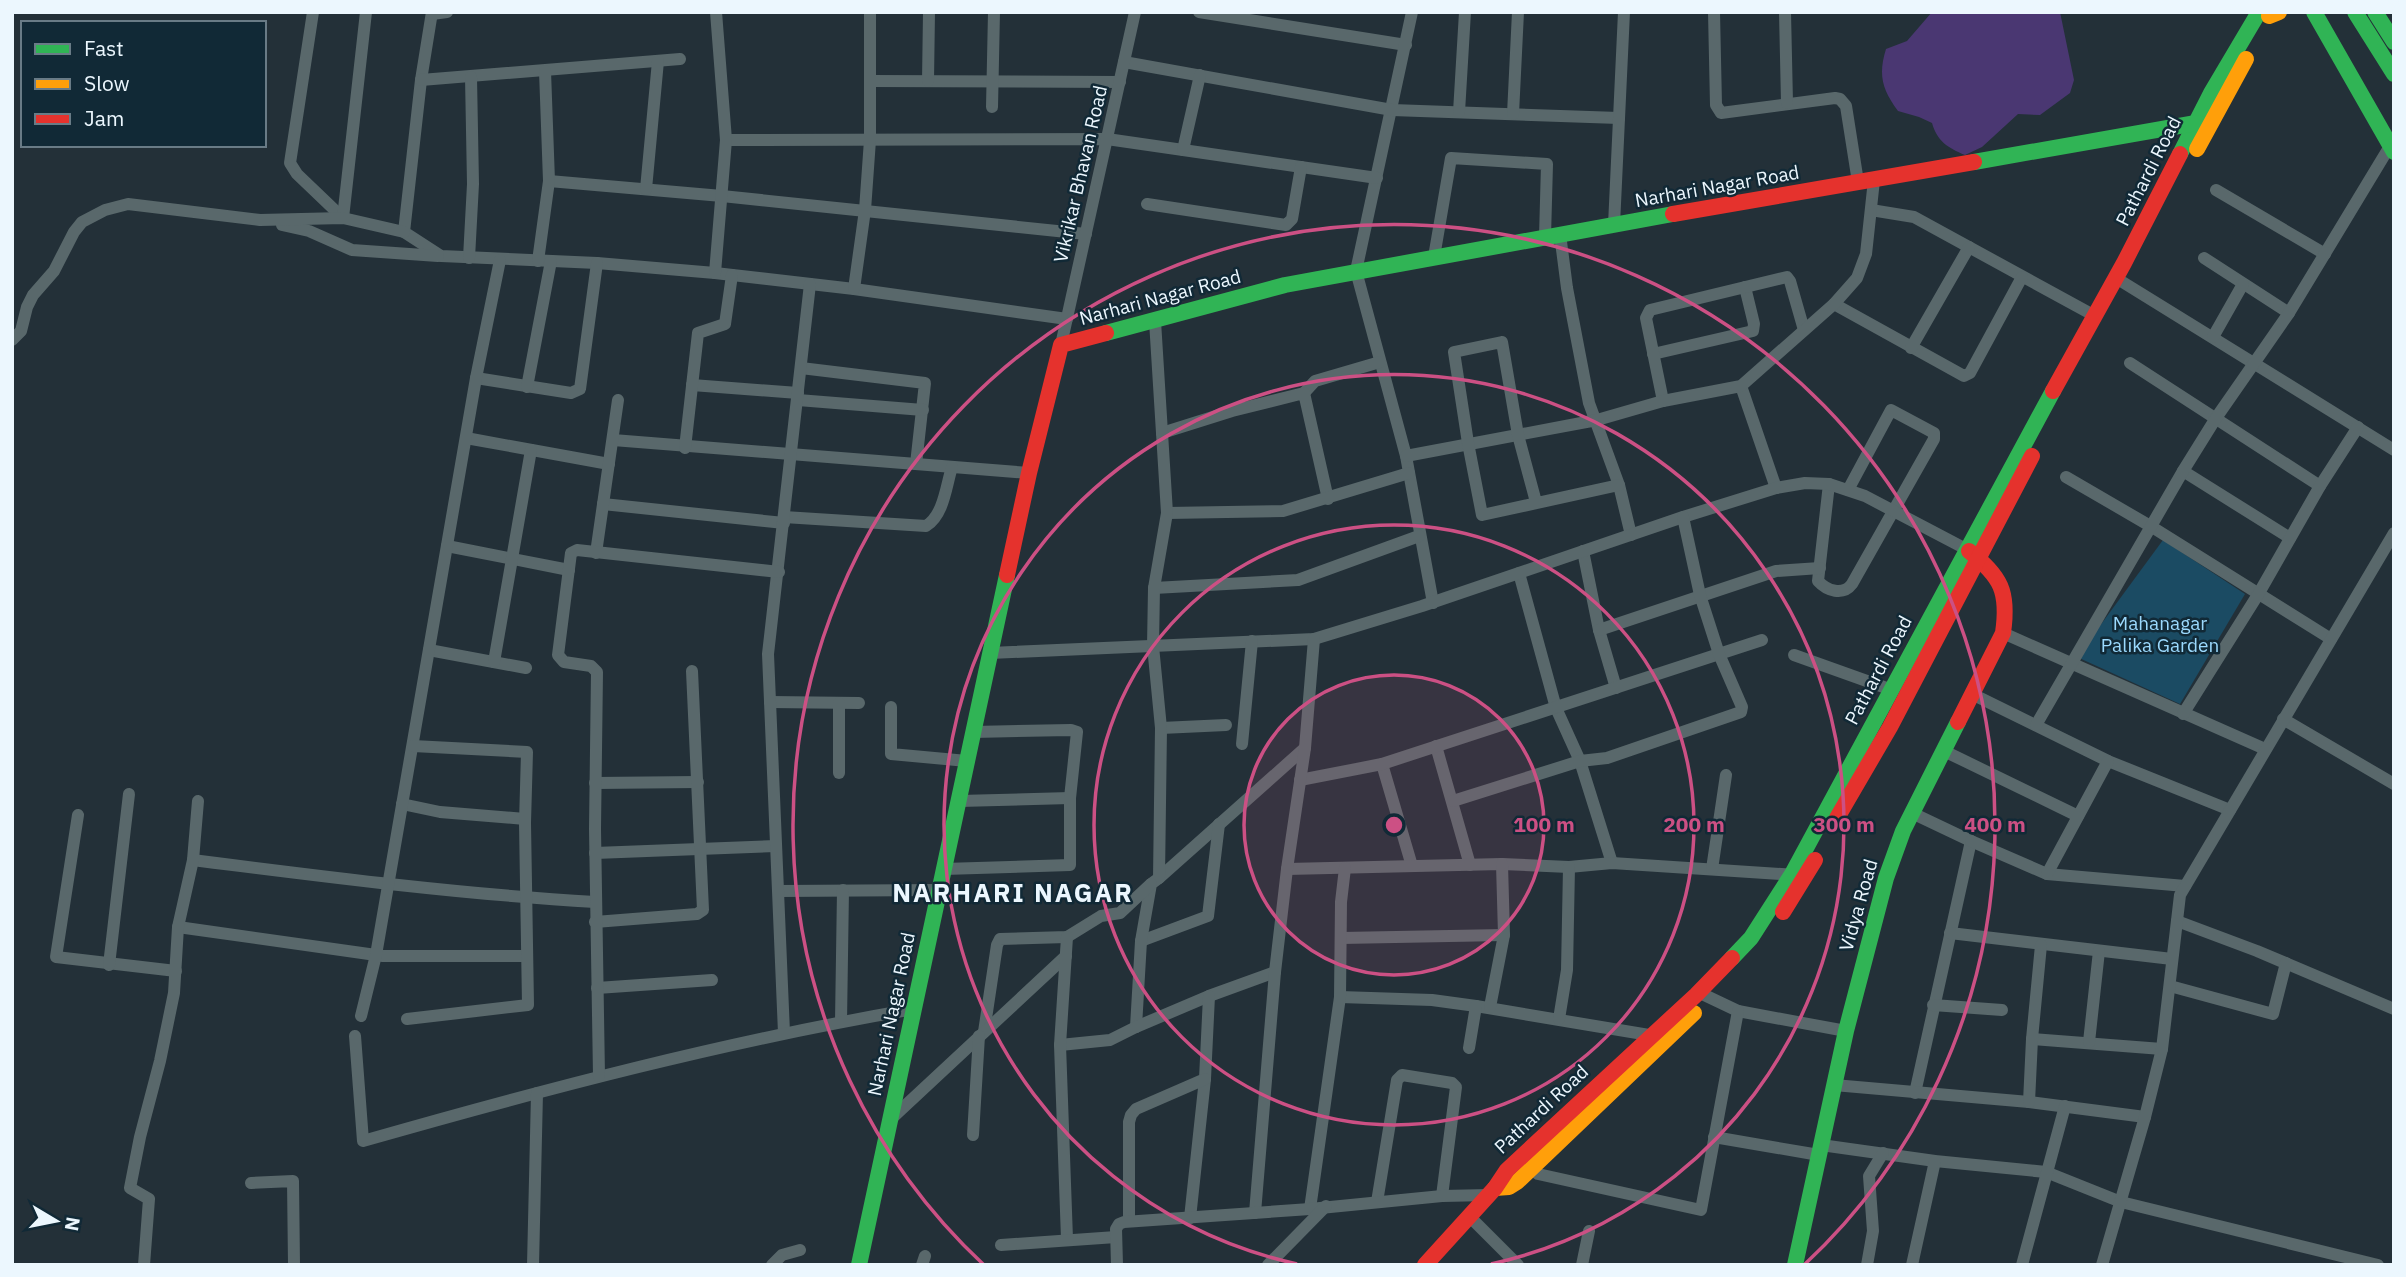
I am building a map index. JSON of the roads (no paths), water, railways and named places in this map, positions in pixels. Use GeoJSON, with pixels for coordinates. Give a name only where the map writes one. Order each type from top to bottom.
{"type":"FeatureCollection","features":[{"type":"Feature","properties":{"kind":"main road"},"geometry":{"type":"LineString","coordinates":[[2314,12],[2392,149]]}},
{"type":"Feature","properties":{"kind":"main road"},"geometry":{"type":"LineString","coordinates":[[2355,12],[2394,75]]}},
{"type":"Feature","properties":{"kind":"main road"},"geometry":{"type":"LineString","coordinates":[[2375,12],[2394,42]]}},
{"type":"Feature","properties":{"kind":"main road"},"geometry":{"type":"LineString","coordinates":[[1799,876],[1890,727],[1973,554],[2203,125],[2269,13]]}},
{"type":"Feature","properties":{"kind":"main road","name":"Narhari Nagar Road"},"geometry":{"type":"LineString","coordinates":[[859,1265],[1029,473],[1061,345],[1285,285],[1356,271],[1552,235],[2203,125]]}},
{"type":"Feature","properties":{"kind":"main road","name":"Pathardi Road"},"geometry":{"type":"LineString","coordinates":[[1425,1265],[1470,1217],[1507,1170],[1525,1163],[1703,995],[1799,876],[1892,690],[1973,554],[2095,316],[2120,281]]}},
{"type":"Feature","properties":{"kind":"main road","name":"Vidya Road"},"geometry":{"type":"LineString","coordinates":[[1795,1265],[1846,1031],[1883,888],[1912,813],[2003,633],[2007,614],[2005,590],[1995,573],[1973,554]]}},
{"type":"Feature","properties":{"kind":"street"},"geometry":{"type":"LineString","coordinates":[[313,12],[290,163],[297,174],[343,218]]}},
{"type":"Feature","properties":{"kind":"street"},"geometry":{"type":"LineString","coordinates":[[404,232],[421,80],[432,13],[447,12]]}},
{"type":"Feature","properties":{"kind":"street"},"geometry":{"type":"LineString","coordinates":[[716,12],[726,140],[716,273]]}},
{"type":"Feature","properties":{"kind":"street"},"geometry":{"type":"LineString","coordinates":[[854,289],[865,210],[870,140],[870,12]]}},
{"type":"Feature","properties":{"kind":"street"},"geometry":{"type":"LineString","coordinates":[[928,81],[929,12]]}},
{"type":"Feature","properties":{"kind":"street"},"geometry":{"type":"LineString","coordinates":[[992,107],[994,12]]}},
{"type":"Feature","properties":{"kind":"street","name":"Vikrikar Bhavan Road"},"geometry":{"type":"LineString","coordinates":[[1061,345],[1135,12]]}},
{"type":"Feature","properties":{"kind":"street"},"geometry":{"type":"LineString","coordinates":[[1199,12],[1284,19],[1406,45]]}},
{"type":"Feature","properties":{"kind":"street"},"geometry":{"type":"LineString","coordinates":[[1412,12],[1356,271],[1406,456],[1433,603]]}},
{"type":"Feature","properties":{"kind":"street"},"geometry":{"type":"LineString","coordinates":[[1459,112],[1465,12]]}},
{"type":"Feature","properties":{"kind":"street"},"geometry":{"type":"LineString","coordinates":[[1513,114],[1518,12]]}},
{"type":"Feature","properties":{"kind":"street"},"geometry":{"type":"LineString","coordinates":[[1614,225],[1624,12]]}},
{"type":"Feature","properties":{"kind":"street"},"geometry":{"type":"LineString","coordinates":[[1406,456],[1597,420],[1663,401],[1741,386],[1834,304],[1857,278],[1863,265],[1871,210],[1846,106],[1835,98],[1721,113],[1716,105],[1714,12]]}},
{"type":"Feature","properties":{"kind":"street"},"geometry":{"type":"LineString","coordinates":[[1785,12],[1787,103]]}},
{"type":"Feature","properties":{"kind":"street"},"geometry":{"type":"LineString","coordinates":[[343,218],[363,13]]}},
{"type":"Feature","properties":{"kind":"street"},"geometry":{"type":"LineString","coordinates":[[421,80],[680,59]]}},
{"type":"Feature","properties":{"kind":"street"},"geometry":{"type":"LineString","coordinates":[[646,189],[658,61]]}},
{"type":"Feature","properties":{"kind":"street"},"geometry":{"type":"LineString","coordinates":[[1124,62],[1392,110],[1619,117]]}},
{"type":"Feature","properties":{"kind":"street"},"geometry":{"type":"LineString","coordinates":[[527,387],[544,261],[549,181],[545,71]]}},
{"type":"Feature","properties":{"kind":"street"},"geometry":{"type":"LineString","coordinates":[[1183,150],[1200,75]]}},
{"type":"Feature","properties":{"kind":"street"},"geometry":{"type":"LineString","coordinates":[[469,258],[473,184],[471,77]]}},
{"type":"Feature","properties":{"kind":"street"},"geometry":{"type":"LineString","coordinates":[[870,81],[1120,82]]}},
{"type":"Feature","properties":{"kind":"street"},"geometry":{"type":"LineString","coordinates":[[726,140],[1107,139],[1377,178]]}},
{"type":"Feature","properties":{"kind":"street"},"geometry":{"type":"LineString","coordinates":[[2036,725],[2183,471],[2216,418],[2289,313],[2392,149]]}},
{"type":"Feature","properties":{"kind":"street"},"geometry":{"type":"LineString","coordinates":[[1434,257],[1451,158],[1547,164],[1552,235],[1567,288],[1589,403],[1619,485],[1630,535]]}},
{"type":"Feature","properties":{"kind":"street"},"geometry":{"type":"LineString","coordinates":[[1147,204],[1286,225],[1292,219],[1301,167]]}},
{"type":"Feature","properties":{"kind":"street"},"geometry":{"type":"LineString","coordinates":[[549,181],[722,195],[1086,233]]}},
{"type":"Feature","properties":{"kind":"street"},"geometry":{"type":"LineString","coordinates":[[2216,190],[2325,254]]}},
{"type":"Feature","properties":{"kind":"street"},"geometry":{"type":"LineString","coordinates":[[12,340],[21,331],[33,295],[54,271],[82,222],[94,214],[128,204],[260,220],[309,231],[352,250],[500,260],[597,263],[716,273],[1067,319]]}},
{"type":"Feature","properties":{"kind":"street"},"geometry":{"type":"LineString","coordinates":[[1871,210],[1914,217],[2095,316]]}},
{"type":"Feature","properties":{"kind":"street"},"geometry":{"type":"LineString","coordinates":[[260,220],[343,218],[404,232],[441,256]]}},
{"type":"Feature","properties":{"kind":"street"},"geometry":{"type":"LineString","coordinates":[[1911,348],[1969,247]]}},
{"type":"Feature","properties":{"kind":"street"},"geometry":{"type":"LineString","coordinates":[[2204,258],[2289,313]]}},
{"type":"Feature","properties":{"kind":"street"},"geometry":{"type":"LineString","coordinates":[[360,1016],[376,955],[476,378],[500,260]]}},
{"type":"Feature","properties":{"kind":"street"},"geometry":{"type":"LineString","coordinates":[[476,378],[571,393],[580,388],[597,263]]}},
{"type":"Feature","properties":{"kind":"street"},"geometry":{"type":"LineString","coordinates":[[685,448],[698,333],[725,324],[732,275]]}},
{"type":"Feature","properties":{"kind":"street"},"geometry":{"type":"LineString","coordinates":[[1663,401],[1646,318],[1650,310],[1783,277],[1789,279],[1804,330]]}},
{"type":"Feature","properties":{"kind":"street"},"geometry":{"type":"LineString","coordinates":[[1834,304],[1967,376],[2022,277]]}},
{"type":"Feature","properties":{"kind":"street"},"geometry":{"type":"LineString","coordinates":[[2120,281],[2394,450]]}},
{"type":"Feature","properties":{"kind":"street"},"geometry":{"type":"LineString","coordinates":[[784,1034],[769,640],[779,572],[810,284]]}},
{"type":"Feature","properties":{"kind":"street"},"geometry":{"type":"LineString","coordinates":[[2213,337],[2243,284]]}},
{"type":"Feature","properties":{"kind":"street"},"geometry":{"type":"LineString","coordinates":[[1653,354],[1753,331],[1754,324],[1745,287]]}},
{"type":"Feature","properties":{"kind":"street"},"geometry":{"type":"LineString","coordinates":[[1136,1027],[1141,941],[1155,881],[1160,728],[1153,646],[1154,588],[1167,513],[1155,321]]}},
{"type":"Feature","properties":{"kind":"street"},"geometry":{"type":"LineString","coordinates":[[1536,502],[1518,435],[1502,342],[1454,352],[1482,515],[1619,485]]}},
{"type":"Feature","properties":{"kind":"street"},"geometry":{"type":"LineString","coordinates":[[1162,433],[1232,411],[1304,393],[1315,381],[1380,362]]}},
{"type":"Feature","properties":{"kind":"street"},"geometry":{"type":"LineString","coordinates":[[2130,363],[2320,486]]}},
{"type":"Feature","properties":{"kind":"street"},"geometry":{"type":"LineString","coordinates":[[801,368],[922,381],[926,387],[916,464]]}},
{"type":"Feature","properties":{"kind":"street"},"geometry":{"type":"LineString","coordinates":[[692,385],[923,410]]}},
{"type":"Feature","properties":{"kind":"street"},"geometry":{"type":"LineString","coordinates":[[1741,386],[1776,488]]}},
{"type":"Feature","properties":{"kind":"street"},"geometry":{"type":"LineString","coordinates":[[1304,393],[1328,499]]}},
{"type":"Feature","properties":{"kind":"street"},"geometry":{"type":"LineString","coordinates":[[596,553],[618,400]]}},
{"type":"Feature","properties":{"kind":"street"},"geometry":{"type":"LineString","coordinates":[[1829,484],[1818,581],[1835,591],[1848,590],[1935,435],[1894,410],[1889,411],[1848,490]]}},
{"type":"Feature","properties":{"kind":"street"},"geometry":{"type":"LineString","coordinates":[[2183,714],[2358,427]]}},
{"type":"Feature","properties":{"kind":"street"},"geometry":{"type":"LineString","coordinates":[[466,438],[609,464]]}},
{"type":"Feature","properties":{"kind":"street"},"geometry":{"type":"LineString","coordinates":[[613,440],[685,448],[1029,473]]}},
{"type":"Feature","properties":{"kind":"street"},"geometry":{"type":"LineString","coordinates":[[494,662],[531,450]]}},
{"type":"Feature","properties":{"kind":"street"},"geometry":{"type":"LineString","coordinates":[[603,504],[784,520],[926,526],[933,522],[940,509],[952,467]]}},
{"type":"Feature","properties":{"kind":"street"},"geometry":{"type":"LineString","coordinates":[[2183,471],[2290,538]]}},
{"type":"Feature","properties":{"kind":"street"},"geometry":{"type":"LineString","coordinates":[[1167,513],[1273,512],[1328,499],[1409,472]]}},
{"type":"Feature","properties":{"kind":"street"},"geometry":{"type":"LineString","coordinates":[[2066,477],[2152,527],[2331,639]]}},
{"type":"Feature","properties":{"kind":"street"},"geometry":{"type":"LineString","coordinates":[[990,653],[1314,639],[1433,603],[1683,517],[1776,488],[1805,483],[1829,484],[1848,490],[1894,510],[1973,554]]}},
{"type":"Feature","properties":{"kind":"street"},"geometry":{"type":"LineString","coordinates":[[1453,801],[1580,761],[1607,758],[1738,715],[1741,706],[1719,654],[1700,595],[1683,517]]}},
{"type":"Feature","properties":{"kind":"street"},"geometry":{"type":"LineString","coordinates":[[2102,1265],[2162,1049],[2180,895],[2394,533]]}},
{"type":"Feature","properties":{"kind":"street"},"geometry":{"type":"LineString","coordinates":[[1154,588],[1298,580],[1419,536]]}},
{"type":"Feature","properties":{"kind":"street"},"geometry":{"type":"LineString","coordinates":[[447,546],[569,570]]}},
{"type":"Feature","properties":{"kind":"street"},"geometry":{"type":"LineString","coordinates":[[599,1076],[595,922],[597,672],[591,666],[564,662],[558,655],[573,551],[779,572]]}},
{"type":"Feature","properties":{"kind":"street"},"geometry":{"type":"LineString","coordinates":[[1583,551],[1599,630],[1616,688]]}},
{"type":"Feature","properties":{"kind":"street"},"geometry":{"type":"LineString","coordinates":[[1599,630],[1776,571],[1820,568]]}},
{"type":"Feature","properties":{"kind":"street"},"geometry":{"type":"LineString","coordinates":[[1519,573],[1556,708],[1580,761],[1612,863]]}},
{"type":"Feature","properties":{"kind":"street"},"geometry":{"type":"LineString","coordinates":[[2003,633],[2265,749]]}},
{"type":"Feature","properties":{"kind":"street"},"geometry":{"type":"LineString","coordinates":[[1255,1213],[1275,972],[1305,748],[1314,639]]}},
{"type":"Feature","properties":{"kind":"street"},"geometry":{"type":"LineString","coordinates":[[1300,780],[1382,764],[1762,640]]}},
{"type":"Feature","properties":{"kind":"street"},"geometry":{"type":"LineString","coordinates":[[1242,744],[1252,641]]}},
{"type":"Feature","properties":{"kind":"street"},"geometry":{"type":"LineString","coordinates":[[429,650],[526,667]]}},
{"type":"Feature","properties":{"kind":"street"},"geometry":{"type":"LineString","coordinates":[[1794,655],[1892,690]]}},
{"type":"Feature","properties":{"kind":"street"},"geometry":{"type":"LineString","coordinates":[[595,922],[700,914],[703,907],[692,671]]}},
{"type":"Feature","properties":{"kind":"street"},"geometry":{"type":"LineString","coordinates":[[1973,695],[2108,761],[2230,810]]}},
{"type":"Feature","properties":{"kind":"street"},"geometry":{"type":"LineString","coordinates":[[770,702],[859,703]]}},
{"type":"Feature","properties":{"kind":"street"},"geometry":{"type":"LineString","coordinates":[[839,703],[839,772]]}},
{"type":"Feature","properties":{"kind":"street"},"geometry":{"type":"LineString","coordinates":[[891,707],[891,754],[967,761]]}},
{"type":"Feature","properties":{"kind":"street"},"geometry":{"type":"LineString","coordinates":[[2283,719],[2394,784]]}},
{"type":"Feature","properties":{"kind":"street"},"geometry":{"type":"LineString","coordinates":[[1160,728],[1226,725]]}},
{"type":"Feature","properties":{"kind":"street"},"geometry":{"type":"LineString","coordinates":[[944,869],[1070,865],[1070,798],[1077,732],[973,732]]}},
{"type":"Feature","properties":{"kind":"street"},"geometry":{"type":"LineString","coordinates":[[407,1019],[528,1006],[525,819],[527,752],[413,746]]}},
{"type":"Feature","properties":{"kind":"street"},"geometry":{"type":"LineString","coordinates":[[1436,746],[1470,865]]}},
{"type":"Feature","properties":{"kind":"street"},"geometry":{"type":"LineString","coordinates":[[973,1135],[982,1033],[1000,939],[1067,937],[1101,916],[1120,913],[1305,748]]}},
{"type":"Feature","properties":{"kind":"street"},"geometry":{"type":"LineString","coordinates":[[1944,751],[2078,816]]}},
{"type":"Feature","properties":{"kind":"street"},"geometry":{"type":"LineString","coordinates":[[2047,874],[2108,761]]}},
{"type":"Feature","properties":{"kind":"street"},"geometry":{"type":"LineString","coordinates":[[1382,764],[1412,866]]}},
{"type":"Feature","properties":{"kind":"street"},"geometry":{"type":"LineString","coordinates":[[1712,869],[1726,775]]}},
{"type":"Feature","properties":{"kind":"street"},"geometry":{"type":"LineString","coordinates":[[595,783],[698,782]]}},
{"type":"Feature","properties":{"kind":"street"},"geometry":{"type":"LineString","coordinates":[[110,965],[129,794]]}},
{"type":"Feature","properties":{"kind":"street"},"geometry":{"type":"LineString","coordinates":[[959,801],[1070,798]]}},
{"type":"Feature","properties":{"kind":"street"},"geometry":{"type":"LineString","coordinates":[[144,1265],[149,1199],[130,1188],[172,1007],[178,927],[193,860],[198,801]]}},
{"type":"Feature","properties":{"kind":"street"},"geometry":{"type":"LineString","coordinates":[[402,804],[440,812],[525,819]]}},
{"type":"Feature","properties":{"kind":"street"},"geometry":{"type":"LineString","coordinates":[[1912,813],[2047,874],[2185,886]]}},
{"type":"Feature","properties":{"kind":"street"},"geometry":{"type":"LineString","coordinates":[[78,814],[56,957],[176,971]]}},
{"type":"Feature","properties":{"kind":"street"},"geometry":{"type":"LineString","coordinates":[[1141,941],[1208,916],[1219,824]]}},
{"type":"Feature","properties":{"kind":"street"},"geometry":{"type":"LineString","coordinates":[[1915,1093],[1971,841]]}},
{"type":"Feature","properties":{"kind":"street"},"geometry":{"type":"LineString","coordinates":[[595,853],[776,846]]}},
{"type":"Feature","properties":{"kind":"street"},"geometry":{"type":"LineString","coordinates":[[193,860],[388,885],[595,902]]}},
{"type":"Feature","properties":{"kind":"street"},"geometry":{"type":"LineString","coordinates":[[1287,869],[1502,864],[1569,867],[1612,863],[1799,876]]}},
{"type":"Feature","properties":{"kind":"street"},"geometry":{"type":"LineString","coordinates":[[1469,1048],[1504,935],[1502,864]]}},
{"type":"Feature","properties":{"kind":"street"},"geometry":{"type":"LineString","coordinates":[[1559,1019],[1567,970],[1569,867]]}},
{"type":"Feature","properties":{"kind":"street"},"geometry":{"type":"LineString","coordinates":[[1310,1209],[1340,997],[1341,902],[1346,868]]}},
{"type":"Feature","properties":{"kind":"street"},"geometry":{"type":"LineString","coordinates":[[841,1021],[844,890]]}},
{"type":"Feature","properties":{"kind":"street"},"geometry":{"type":"LineString","coordinates":[[779,891],[940,890]]}},
{"type":"Feature","properties":{"kind":"street"},"geometry":{"type":"LineString","coordinates":[[2176,921],[2394,1009]]}},
{"type":"Feature","properties":{"kind":"street"},"geometry":{"type":"LineString","coordinates":[[178,927],[376,955],[527,956]]}},
{"type":"Feature","properties":{"kind":"street"},"geometry":{"type":"LineString","coordinates":[[1950,933],[2172,959]]}},
{"type":"Feature","properties":{"kind":"street"},"geometry":{"type":"LineString","coordinates":[[1341,938],[1504,935]]}},
{"type":"Feature","properties":{"kind":"street"},"geometry":{"type":"LineString","coordinates":[[1067,937],[1060,1045],[1067,1239]]}},
{"type":"Feature","properties":{"kind":"street"},"geometry":{"type":"LineString","coordinates":[[2029,1102],[2041,945]]}},
{"type":"Feature","properties":{"kind":"street"},"geometry":{"type":"LineString","coordinates":[[2089,1042],[2099,951]]}},
{"type":"Feature","properties":{"kind":"street"},"geometry":{"type":"LineString","coordinates":[[890,1119],[1066,956]]}},
{"type":"Feature","properties":{"kind":"street"},"geometry":{"type":"LineString","coordinates":[[2171,986],[2273,1014],[2286,964]]}},
{"type":"Feature","properties":{"kind":"street"},"geometry":{"type":"LineString","coordinates":[[1060,1045],[1101,1042],[1209,996],[1275,972]]}},
{"type":"Feature","properties":{"kind":"street"},"geometry":{"type":"LineString","coordinates":[[597,988],[712,980]]}},
{"type":"Feature","properties":{"kind":"street"},"geometry":{"type":"LineString","coordinates":[[1703,995],[1738,1011],[1846,1031]]}},
{"type":"Feature","properties":{"kind":"street"},"geometry":{"type":"LineString","coordinates":[[1191,1218],[1205,1079],[1209,996]]}},
{"type":"Feature","properties":{"kind":"street"},"geometry":{"type":"LineString","coordinates":[[1340,997],[1432,1000],[1659,1037]]}},
{"type":"Feature","properties":{"kind":"street"},"geometry":{"type":"LineString","coordinates":[[1933,1005],[2003,1010]]}},
{"type":"Feature","properties":{"kind":"street"},"geometry":{"type":"LineString","coordinates":[[355,1036],[363,1141],[599,1076],[841,1021],[914,1009]]}},
{"type":"Feature","properties":{"kind":"street"},"geometry":{"type":"LineString","coordinates":[[1525,1163],[1538,1174],[1701,1210],[1738,1011]]}},
{"type":"Feature","properties":{"kind":"street"},"geometry":{"type":"LineString","coordinates":[[2032,1039],[2162,1049]]}},
{"type":"Feature","properties":{"kind":"street"},"geometry":{"type":"LineString","coordinates":[[1377,1202],[1397,1080],[1402,1075],[1452,1083],[1457,1087],[1443,1196]]}},
{"type":"Feature","properties":{"kind":"street"},"geometry":{"type":"LineString","coordinates":[[1129,1221],[1131,1115],[1136,1109],[1205,1079]]}},
{"type":"Feature","properties":{"kind":"street"},"geometry":{"type":"LineString","coordinates":[[1834,1085],[2029,1102],[2145,1117]]}},
{"type":"Feature","properties":{"kind":"street"},"geometry":{"type":"LineString","coordinates":[[533,1265],[537,1093]]}},
{"type":"Feature","properties":{"kind":"street"},"geometry":{"type":"LineString","coordinates":[[2022,1265],[2066,1106]]}},
{"type":"Feature","properties":{"kind":"street"},"geometry":{"type":"LineString","coordinates":[[1714,1137],[2046,1172],[2121,1202],[2378,1265]]}},
{"type":"Feature","properties":{"kind":"street"},"geometry":{"type":"LineString","coordinates":[[1867,1265],[1873,1231],[1868,1176],[1883,1153]]}},
{"type":"Feature","properties":{"kind":"street"},"geometry":{"type":"LineString","coordinates":[[1912,1265],[1935,1161]]}},
{"type":"Feature","properties":{"kind":"street"},"geometry":{"type":"LineString","coordinates":[[251,1183],[293,1181],[294,1265]]}},
{"type":"Feature","properties":{"kind":"street"},"geometry":{"type":"LineString","coordinates":[[1117,1265],[1117,1226],[1129,1221],[1310,1209],[1492,1191]]}},
{"type":"Feature","properties":{"kind":"street"},"geometry":{"type":"LineString","coordinates":[[1268,1265],[1326,1206]]}},
{"type":"Feature","properties":{"kind":"street"},"geometry":{"type":"LineString","coordinates":[[1470,1217],[1518,1265]]}},
{"type":"Feature","properties":{"kind":"street"},"geometry":{"type":"LineString","coordinates":[[1582,1265],[1589,1231]]}},
{"type":"Feature","properties":{"kind":"street"},"geometry":{"type":"LineString","coordinates":[[1001,1245],[1116,1237]]}},
{"type":"Feature","properties":{"kind":"street"},"geometry":{"type":"LineString","coordinates":[[772,1265],[782,1255],[800,1250]]}},
{"type":"Feature","properties":{"kind":"district","name":"NARHARI NAGAR"},"geometry":{"type":"Point","coordinates":[1013,892]}},
{"type":"Feature","properties":{"kind":"park label","name":"Mahanagar Palika Garden"},"geometry":{"type":"Point","coordinates":[2160,634]}}]}
